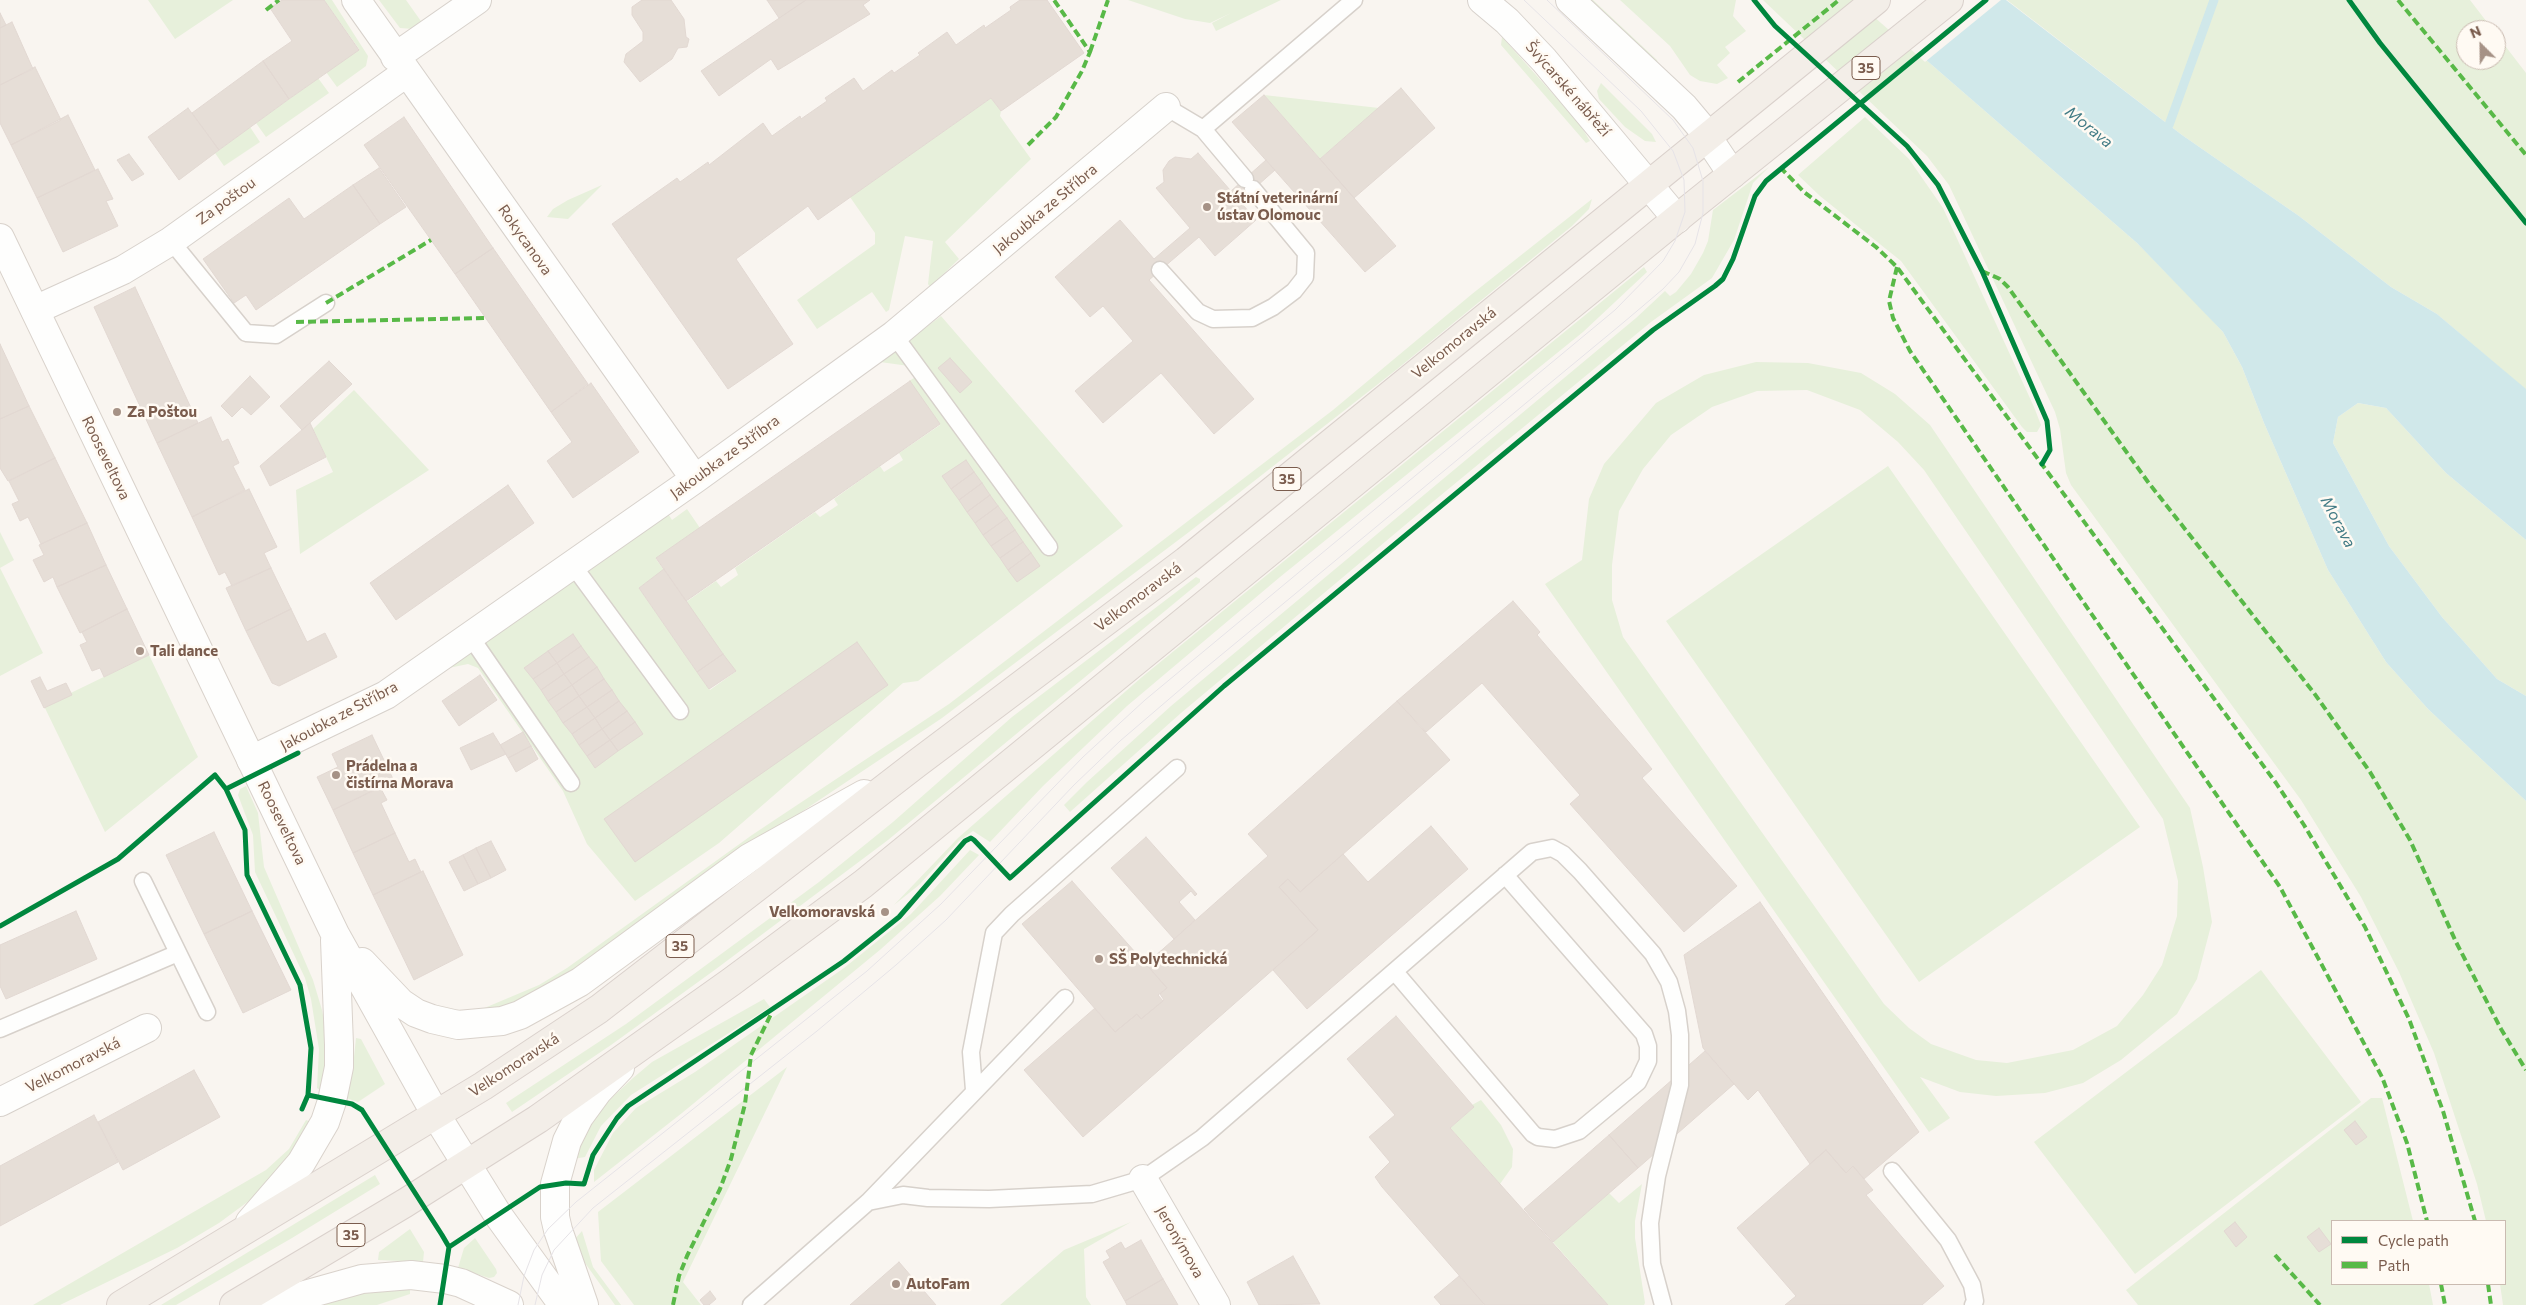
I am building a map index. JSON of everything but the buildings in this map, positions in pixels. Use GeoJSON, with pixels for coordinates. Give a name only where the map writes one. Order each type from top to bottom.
{"type":"FeatureCollection","features":[{"type":"Feature","properties":{"kind":"main road","name":"Velkomoravská"},"geometry":{"type":"LineString","coordinates":[[121,1305],[371,1152],[436,1115],[598,1009],[916,764],[1186,561],[1876,0]]}},
{"type":"Feature","properties":{"kind":"main road","name":"35"},"geometry":{"type":"LineString","coordinates":[[234,1305],[467,1165],[538,1119],[661,1032],[855,890],[1732,174],[1949,0]]}},
{"type":"Feature","properties":{"kind":"street","name":"Rokycanova"},"geometry":{"type":"LineString","coordinates":[[356,0],[695,478]]}},
{"type":"Feature","properties":{"kind":"street","name":"Za poštou"},"geometry":{"type":"LineString","coordinates":[[34,310],[122,270],[171,241],[401,65],[477,0]]}},
{"type":"Feature","properties":{"kind":"street","name":"Švýcarské nábřeží"},"geometry":{"type":"LineString","coordinates":[[1482,0],[1507,21],[1544,60],[1677,219]]}},
{"type":"Feature","properties":{"kind":"street"},"geometry":{"type":"LineString","coordinates":[[1570,0],[1684,107],[1707,136],[1732,174]]}},
{"type":"Feature","properties":{"kind":"street","name":"Jakoubka ze Stříbra"},"geometry":{"type":"LineString","coordinates":[[251,760],[386,695],[695,478],[894,335],[1166,107]]}},
{"type":"Feature","properties":{"kind":"street","name":"Rooseveltova"},"geometry":{"type":"LineString","coordinates":[[0,238],[335,934],[436,1115],[498,1215],[563,1305]]}},
{"type":"Feature","properties":{"kind":"street"},"geometry":{"type":"LineString","coordinates":[[335,934],[401,1003],[416,1013],[458,1025],[502,1021],[537,1007],[580,982],[749,858],[916,764]]}},
{"type":"Feature","properties":{"kind":"street"},"geometry":{"type":"LineString","coordinates":[[238,1235],[277,1193],[301,1163],[322,1128],[332,1101],[339,1067],[340,1045],[335,934]]}},
{"type":"Feature","properties":{"kind":"street","name":"Velkomoravská"},"geometry":{"type":"LineString","coordinates":[[0,1102],[147,1028]]}},
{"type":"Feature","properties":{"kind":"street"},"geometry":{"type":"LineString","coordinates":[[584,1305],[556,1221],[555,1184],[558,1170],[578,1117],[598,1091],[617,1071],[661,1032]]}},
{"type":"Feature","properties":{"kind":"street","name":"Jeronýmova"},"geometry":{"type":"LineString","coordinates":[[1143,1179],[1216,1305]]}},
{"type":"Feature","properties":{"kind":"street"},"geometry":{"type":"LineString","coordinates":[[269,1305],[362,1278],[411,1275],[445,1278],[461,1283],[509,1305]]}},
{"type":"Feature","properties":{"kind":"lane"},"geometry":{"type":"LineString","coordinates":[[1203,128],[1354,0]]}},
{"type":"Feature","properties":{"kind":"lane"},"geometry":{"type":"LineString","coordinates":[[1160,270],[1198,312],[1213,320],[1252,318],[1274,307],[1294,291],[1305,277],[1306,253],[1203,128],[1166,107]]}},
{"type":"Feature","properties":{"kind":"lane"},"geometry":{"type":"LineString","coordinates":[[171,241],[246,333],[276,336],[326,303]]}},
{"type":"Feature","properties":{"kind":"lane"},"geometry":{"type":"LineString","coordinates":[[894,335],[1049,547]]}},
{"type":"Feature","properties":{"kind":"lane"},"geometry":{"type":"LineString","coordinates":[[572,564],[680,711]]}},
{"type":"Feature","properties":{"kind":"lane"},"geometry":{"type":"LineString","coordinates":[[470,636],[571,782]]}},
{"type":"Feature","properties":{"kind":"lane"},"geometry":{"type":"LineString","coordinates":[[974,1090],[971,1052],[994,933],[1012,914],[1176,768]]}},
{"type":"Feature","properties":{"kind":"lane"},"geometry":{"type":"LineString","coordinates":[[868,1202],[903,1195],[928,1198],[989,1199],[1092,1194],[1143,1179],[1202,1138],[1532,852],[1543,848],[1552,848],[1563,854],[1645,944],[1659,963],[1669,982],[1680,1034],[1681,1069],[1678,1091],[1653,1196],[1649,1236],[1652,1264],[1663,1305]]}},
{"type":"Feature","properties":{"kind":"lane"},"geometry":{"type":"LineString","coordinates":[[1395,972],[1533,1134],[1538,1137],[1555,1139],[1579,1132],[1638,1082],[1648,1061],[1648,1046],[1644,1034],[1505,875]]}},
{"type":"Feature","properties":{"kind":"lane"},"geometry":{"type":"LineString","coordinates":[[143,881],[206,1012]]}},
{"type":"Feature","properties":{"kind":"lane"},"geometry":{"type":"LineString","coordinates":[[0,1029],[178,953]]}},
{"type":"Feature","properties":{"kind":"lane"},"geometry":{"type":"LineString","coordinates":[[751,1305],[868,1202],[974,1090],[1065,998]]}},
{"type":"Feature","properties":{"kind":"lane"},"geometry":{"type":"LineString","coordinates":[[1892,1171],[1948,1240],[1972,1285],[1975,1302],[1973,1305]]}},
{"type":"Feature","properties":{"kind":"green space"},"geometry":{"type":"Polygon","coordinates":[[[148,0],[233,0],[175,39],[148,0]]]}},
{"type":"Feature","properties":{"kind":"green space"},"geometry":{"type":"Polygon","coordinates":[[[324,0],[332,0],[368,56],[366,66],[337,87],[326,72],[359,49],[324,0]]]}},
{"type":"Feature","properties":{"kind":"green space"},"geometry":{"type":"Polygon","coordinates":[[[379,0],[406,0],[423,24],[413,29],[400,28],[379,0]]]}},
{"type":"Feature","properties":{"kind":"green space"},"geometry":{"type":"Polygon","coordinates":[[[1128,0],[1281,0],[1216,31],[1212,23],[1231,13],[1210,23],[1185,19],[1128,0]]]}},
{"type":"Feature","properties":{"kind":"green space"},"geometry":{"type":"Polygon","coordinates":[[[1582,0],[1593,0],[1657,60],[1658,64],[1582,0]]]}},
{"type":"Feature","properties":{"kind":"green space"},"geometry":{"type":"Polygon","coordinates":[[[1620,0],[1736,0],[1733,16],[1746,31],[1725,47],[1730,53],[1717,65],[1728,78],[1717,84],[1700,81],[1690,75],[1670,46],[1620,0]]]}},
{"type":"Feature","properties":{"kind":"green space"},"geometry":{"type":"Polygon","coordinates":[[[1763,0],[1857,0],[2137,243],[2199,306],[2223,332],[2242,367],[2264,423],[2328,570],[2386,662],[2428,709],[2526,801],[2526,1305],[2503,1305],[2500,1285],[2506,1285],[2506,1220],[2486,1220],[2477,1184],[2434,1053],[2399,972],[2361,897],[2301,800],[2071,485],[2066,473],[2060,429],[2055,412],[1949,185],[1927,156],[1763,0]]]}},
{"type":"Feature","properties":{"kind":"green space"},"geometry":{"type":"Polygon","coordinates":[[[2007,0],[2470,0],[2485,20],[2456,20],[2456,70],[2506,70],[2506,47],[2526,73],[2526,390],[2437,314],[2391,287],[2299,216],[2182,135],[2007,0]]]}},
{"type":"Feature","properties":{"kind":"green space"},"geometry":{"type":"Polygon","coordinates":[[[1502,37],[1579,123],[1590,141],[1586,143],[1501,45],[1502,37]]]}},
{"type":"Feature","properties":{"kind":"green space"},"geometry":{"type":"Polygon","coordinates":[[[318,78],[329,93],[266,137],[256,123],[318,78]]]}},
{"type":"Feature","properties":{"kind":"green space"},"geometry":{"type":"Polygon","coordinates":[[[1601,83],[1652,134],[1656,142],[1645,141],[1625,127],[1599,99],[1597,91],[1601,83]]]}},
{"type":"Feature","properties":{"kind":"green space"},"geometry":{"type":"Polygon","coordinates":[[[1264,95],[1379,108],[1320,159],[1264,95]]]}},
{"type":"Feature","properties":{"kind":"green space"},"geometry":{"type":"Polygon","coordinates":[[[991,98],[1001,111],[1000,116],[1031,159],[945,242],[959,259],[930,287],[928,284],[933,241],[905,236],[889,310],[886,312],[872,292],[817,329],[797,300],[875,244],[875,233],[850,197],[991,98]]]}},
{"type":"Feature","properties":{"kind":"green space"},"geometry":{"type":"Polygon","coordinates":[[[1865,117],[1909,159],[1943,208],[2034,407],[2041,425],[2037,432],[2027,432],[2022,427],[1901,261],[1820,196],[1798,175],[1865,117]]]}},
{"type":"Feature","properties":{"kind":"green space"},"geometry":{"type":"Polygon","coordinates":[[[250,127],[260,142],[224,166],[215,153],[250,127]]]}},
{"type":"Feature","properties":{"kind":"green space"},"geometry":{"type":"Polygon","coordinates":[[[1769,167],[1753,183],[1734,240],[1712,278],[1651,322],[1429,505],[1181,713],[1070,812],[1064,805],[1171,706],[1636,318],[1665,291],[1670,296],[1676,292],[1691,274],[1703,253],[1708,241],[1713,210],[1769,167]]]}},
{"type":"Feature","properties":{"kind":"green space"},"geometry":{"type":"Polygon","coordinates":[[[602,185],[568,219],[547,217],[553,209],[568,200],[602,185]]]}},
{"type":"Feature","properties":{"kind":"green space"},"geometry":{"type":"Polygon","coordinates":[[[1592,199],[1589,209],[1572,226],[1396,370],[1189,532],[942,718],[755,843],[580,968],[515,1004],[475,1012],[539,985],[567,968],[752,835],[949,704],[1333,410],[1472,294],[1592,199]]]}},
{"type":"Feature","properties":{"kind":"green space"},"geometry":{"type":"Polygon","coordinates":[[[1644,267],[1647,272],[1583,332],[1280,577],[1127,706],[1043,786],[990,842],[973,831],[959,841],[919,885],[894,905],[958,838],[1142,677],[1644,267]]]}},
{"type":"Feature","properties":{"kind":"green space"},"geometry":{"type":"Polygon","coordinates":[[[941,316],[1123,526],[918,681],[903,683],[719,843],[635,901],[587,844],[563,791],[478,668],[468,664],[444,669],[667,512],[672,520],[687,509],[700,528],[656,559],[664,570],[639,588],[710,690],[735,672],[686,602],[716,581],[721,587],[738,575],[735,568],[815,512],[820,517],[838,505],[834,499],[880,466],[884,472],[903,460],[899,453],[940,425],[909,381],[919,375],[909,366],[880,362],[941,316]]]}},
{"type":"Feature","properties":{"kind":"green space"},"geometry":{"type":"Polygon","coordinates":[[[1756,362],[1808,363],[1861,373],[1895,394],[1930,425],[2190,808],[2203,867],[2212,922],[2197,979],[2177,1014],[2121,1060],[2083,1083],[2045,1093],[1996,1096],[1960,1092],[1920,1077],[1950,1118],[1929,1132],[1545,584],[1582,560],[1589,499],[1604,464],[1656,403],[1704,375],[1756,362]],[[1807,390],[1757,391],[1712,407],[1671,435],[1643,469],[1619,511],[1612,565],[1612,600],[1623,637],[1884,1004],[1909,1028],[1931,1044],[1976,1060],[2007,1063],[2073,1050],[2117,1026],[2143,995],[2162,965],[2177,916],[2178,881],[2163,819],[1924,470],[1898,442],[1860,410],[1807,390]]]}},
{"type":"Feature","properties":{"kind":"green space"},"geometry":{"type":"Polygon","coordinates":[[[354,390],[429,470],[300,554],[296,490],[333,472],[313,429],[354,390]]]}},
{"type":"Feature","properties":{"kind":"green space"},"geometry":{"type":"Polygon","coordinates":[[[2358,403],[2386,408],[2446,473],[2526,540],[2526,696],[2497,679],[2442,617],[2389,546],[2333,443],[2338,417],[2358,403]]]}},
{"type":"Feature","properties":{"kind":"green space"},"geometry":{"type":"Polygon","coordinates":[[[1888,466],[2140,827],[1919,982],[1666,621],[1888,466]]]}},
{"type":"Feature","properties":{"kind":"green space"},"geometry":{"type":"Polygon","coordinates":[[[0,532],[14,560],[0,568],[0,532]]]}},
{"type":"Feature","properties":{"kind":"green space"},"geometry":{"type":"Polygon","coordinates":[[[0,568],[43,653],[0,676],[0,568]]]}},
{"type":"Feature","properties":{"kind":"green space"},"geometry":{"type":"Polygon","coordinates":[[[1196,577],[1200,579],[1200,582],[888,840],[611,1045],[512,1112],[506,1103],[626,1024],[819,882],[893,822],[1012,717],[1196,577]]]}},
{"type":"Feature","properties":{"kind":"green space"},"geometry":{"type":"Polygon","coordinates":[[[149,655],[198,757],[105,832],[44,706],[149,655]]]}},
{"type":"Feature","properties":{"kind":"green space"},"geometry":{"type":"Polygon","coordinates":[[[246,786],[258,813],[264,867],[313,980],[322,1010],[326,1029],[325,1069],[321,1091],[317,1088],[319,1049],[311,999],[305,978],[255,872],[253,835],[238,795],[240,789],[246,786]]]}},
{"type":"Feature","properties":{"kind":"green space"},"geometry":{"type":"Polygon","coordinates":[[[970,850],[979,855],[940,896],[881,949],[682,1113],[594,1182],[594,1170],[613,1133],[636,1108],[695,1072],[844,968],[911,914],[970,850]]]}},
{"type":"Feature","properties":{"kind":"green space"},"geometry":{"type":"Polygon","coordinates":[[[2261,970],[2361,1102],[2135,1274],[2034,1142],[2261,970]]]}},
{"type":"Feature","properties":{"kind":"green space"},"geometry":{"type":"Polygon","coordinates":[[[764,999],[770,1007],[631,1095],[601,1126],[585,1157],[573,1159],[584,1134],[605,1104],[652,1062],[764,999]]]}},
{"type":"Feature","properties":{"kind":"green space"},"geometry":{"type":"Polygon","coordinates":[[[356,1038],[361,1039],[385,1084],[358,1102],[346,1098],[352,1076],[356,1038]]]}},
{"type":"Feature","properties":{"kind":"green space"},"geometry":{"type":"Polygon","coordinates":[[[787,1067],[683,1282],[701,1305],[634,1305],[601,1261],[598,1212],[787,1067]]]}},
{"type":"Feature","properties":{"kind":"green space"},"geometry":{"type":"Polygon","coordinates":[[[2371,1098],[2382,1098],[2413,1220],[2331,1220],[2331,1285],[2429,1285],[2433,1305],[2138,1305],[2126,1290],[2371,1098]]]}},
{"type":"Feature","properties":{"kind":"green space"},"geometry":{"type":"Polygon","coordinates":[[[1481,1100],[1501,1125],[1513,1149],[1512,1167],[1500,1184],[1450,1128],[1474,1107],[1472,1105],[1481,1100]]]}},
{"type":"Feature","properties":{"kind":"green space"},"geometry":{"type":"Polygon","coordinates":[[[306,1120],[311,1122],[302,1141],[261,1192],[219,1223],[177,1248],[60,1305],[33,1305],[266,1170],[289,1149],[306,1120]]]}},
{"type":"Feature","properties":{"kind":"green space"},"geometry":{"type":"Polygon","coordinates":[[[375,1175],[380,1184],[292,1238],[176,1305],[161,1305],[375,1175]]]}},
{"type":"Feature","properties":{"kind":"green space"},"geometry":{"type":"Polygon","coordinates":[[[1642,1184],[1635,1221],[1635,1238],[1645,1303],[1644,1305],[1608,1305],[1553,1242],[1609,1193],[1619,1203],[1642,1184]]]}},
{"type":"Feature","properties":{"kind":"green space"},"geometry":{"type":"Polygon","coordinates":[[[1131,1222],[1084,1249],[1086,1297],[1091,1305],[1000,1305],[1064,1250],[1131,1222]]]}},
{"type":"Feature","properties":{"kind":"green space"},"geometry":{"type":"Polygon","coordinates":[[[410,1229],[424,1252],[423,1262],[378,1260],[379,1252],[410,1229]]]}},
{"type":"Feature","properties":{"kind":"green space"},"geometry":{"type":"Polygon","coordinates":[[[582,1231],[593,1267],[621,1305],[615,1305],[580,1256],[573,1241],[582,1231]]]}},
{"type":"Feature","properties":{"kind":"green space"},"geometry":{"type":"Polygon","coordinates":[[[475,1238],[496,1269],[497,1273],[494,1277],[489,1278],[458,1268],[464,1248],[475,1238]]]}},
{"type":"Feature","properties":{"kind":"green space"},"geometry":{"type":"Polygon","coordinates":[[[410,1288],[410,1294],[377,1305],[323,1305],[368,1292],[410,1288]]]}},
{"type":"Feature","properties":{"kind":"water","name":"Morava"},"geometry":{"type":"Polygon","coordinates":[[[1857,0],[2006,0],[2182,135],[2299,216],[2391,287],[2437,314],[2526,389],[2526,540],[2446,473],[2386,408],[2358,403],[2338,417],[2333,443],[2389,546],[2442,617],[2497,679],[2526,696],[2526,801],[2428,709],[2386,662],[2328,570],[2264,423],[2242,367],[2223,332],[2137,243],[1857,0]]]}},
{"type":"Feature","properties":{"kind":"pier"},"geometry":{"type":"Polygon","coordinates":[[[1855,0],[2001,0],[1925,62],[1855,0]]]}},
{"type":"Feature","properties":{"kind":"waterway"},"geometry":{"type":"LineString","coordinates":[[2169,125],[2214,0]]}},
{"type":"Feature","properties":{"kind":"tram line"},"geometry":{"type":"LineString","coordinates":[[518,1305],[524,1276],[534,1250],[548,1229],[576,1202],[867,971],[941,904],[1083,757],[1145,700],[1615,310],[1663,261],[1675,241],[1685,212],[1684,180],[1673,151],[1641,111],[1524,0]]}},
{"type":"Feature","properties":{"kind":"tram line"},"geometry":{"type":"LineString","coordinates":[[535,1305],[542,1275],[554,1250],[593,1208],[817,1031],[896,965],[946,920],[1074,785],[1120,741],[1203,670],[1624,322],[1663,289],[1679,272],[1695,244],[1703,213],[1703,181],[1693,148],[1673,120],[1547,0]]}},
{"type":"Feature","properties":{"kind":"marked path"},"geometry":{"type":"LineString","coordinates":[[266,10],[279,0]]}},
{"type":"Feature","properties":{"kind":"marked path"},"geometry":{"type":"LineString","coordinates":[[1028,145],[1056,117],[1082,71],[1090,52],[1054,0]]}},
{"type":"Feature","properties":{"kind":"marked path"},"geometry":{"type":"LineString","coordinates":[[1090,52],[1108,0]]}},
{"type":"Feature","properties":{"kind":"marked path"},"geometry":{"type":"LineString","coordinates":[[1738,82],[1839,0]]}},
{"type":"Feature","properties":{"kind":"marked path"},"geometry":{"type":"LineString","coordinates":[[2398,0],[2526,155]]}},
{"type":"Feature","properties":{"kind":"marked path"},"geometry":{"type":"LineString","coordinates":[[1780,167],[1804,192],[1876,247],[1897,267],[2276,783],[2304,825],[2365,927],[2409,1019],[2443,1111],[2475,1220]]}},
{"type":"Feature","properties":{"kind":"marked path"},"geometry":{"type":"LineString","coordinates":[[326,303],[431,240]]}},
{"type":"Feature","properties":{"kind":"marked path"},"geometry":{"type":"LineString","coordinates":[[1897,267],[1889,301],[1893,318],[1910,351],[2280,887],[2382,1077],[2407,1143],[2427,1220]]}},
{"type":"Feature","properties":{"kind":"marked path"},"geometry":{"type":"LineString","coordinates":[[1982,271],[2000,279],[2008,287],[2148,482],[2314,693],[2370,772],[2410,840],[2456,942],[2501,1029],[2526,1070]]}},
{"type":"Feature","properties":{"kind":"marked path"},"geometry":{"type":"LineString","coordinates":[[296,322],[485,318]]}},
{"type":"Feature","properties":{"kind":"marked path"},"geometry":{"type":"LineString","coordinates":[[673,1305],[679,1276],[720,1189],[731,1159],[745,1104],[751,1055],[771,1014]]}},
{"type":"Feature","properties":{"kind":"marked path"},"geometry":{"type":"LineString","coordinates":[[2275,1255],[2320,1305]]}},
{"type":"Feature","properties":{"kind":"marked path"},"geometry":{"type":"LineString","coordinates":[[2441,1285],[2445,1305]]}},
{"type":"Feature","properties":{"kind":"marked path"},"geometry":{"type":"LineString","coordinates":[[2488,1285],[2491,1305]]}},
{"type":"Feature","properties":{"kind":"cycle path"},"geometry":{"type":"LineString","coordinates":[[1754,0],[1775,26],[1907,146],[1938,185],[1982,271],[2047,421],[2050,450],[2042,464]]}},
{"type":"Feature","properties":{"kind":"cycle path"},"geometry":{"type":"LineString","coordinates":[[449,1247],[540,1187],[566,1183],[584,1184],[593,1155],[617,1118],[628,1106],[844,961],[899,917],[965,841],[971,838],[974,840],[1010,878],[1224,686],[1653,330],[1723,279],[1733,259],[1755,196],[1766,181],[1986,0]]}},
{"type":"Feature","properties":{"kind":"cycle path"},"geometry":{"type":"LineString","coordinates":[[2349,0],[2380,43],[2526,223]]}},
{"type":"Feature","properties":{"kind":"cycle path"},"geometry":{"type":"LineString","coordinates":[[226,789],[298,753]]}},
{"type":"Feature","properties":{"kind":"cycle path"},"geometry":{"type":"LineString","coordinates":[[0,926],[118,859],[215,775],[226,789],[245,830],[247,875],[300,985],[311,1048],[308,1095],[302,1109]]}},
{"type":"Feature","properties":{"kind":"cycle path"},"geometry":{"type":"LineString","coordinates":[[308,1095],[352,1104],[362,1110],[442,1235],[449,1247],[440,1305]]}},
{"type":"Feature","properties":{"kind":"place","name":"Státní veterinární ústav Olomouc"},"geometry":{"type":"Point","coordinates":[1207,207]}},
{"type":"Feature","properties":{"kind":"place","name":"Za Poštou"},"geometry":{"type":"Point","coordinates":[117,412]}},
{"type":"Feature","properties":{"kind":"place","name":"Tali dance"},"geometry":{"type":"Point","coordinates":[140,651]}},
{"type":"Feature","properties":{"kind":"place","name":"Prádelna a čistírna Morava"},"geometry":{"type":"Point","coordinates":[336,775]}},
{"type":"Feature","properties":{"kind":"place","name":"Velkomoravská"},"geometry":{"type":"Point","coordinates":[885,912]}},
{"type":"Feature","properties":{"kind":"place","name":"SŠ Polytechnická"},"geometry":{"type":"Point","coordinates":[1099,959]}},
{"type":"Feature","properties":{"kind":"place","name":"AutoFam"},"geometry":{"type":"Point","coordinates":[896,1284]}}]}
